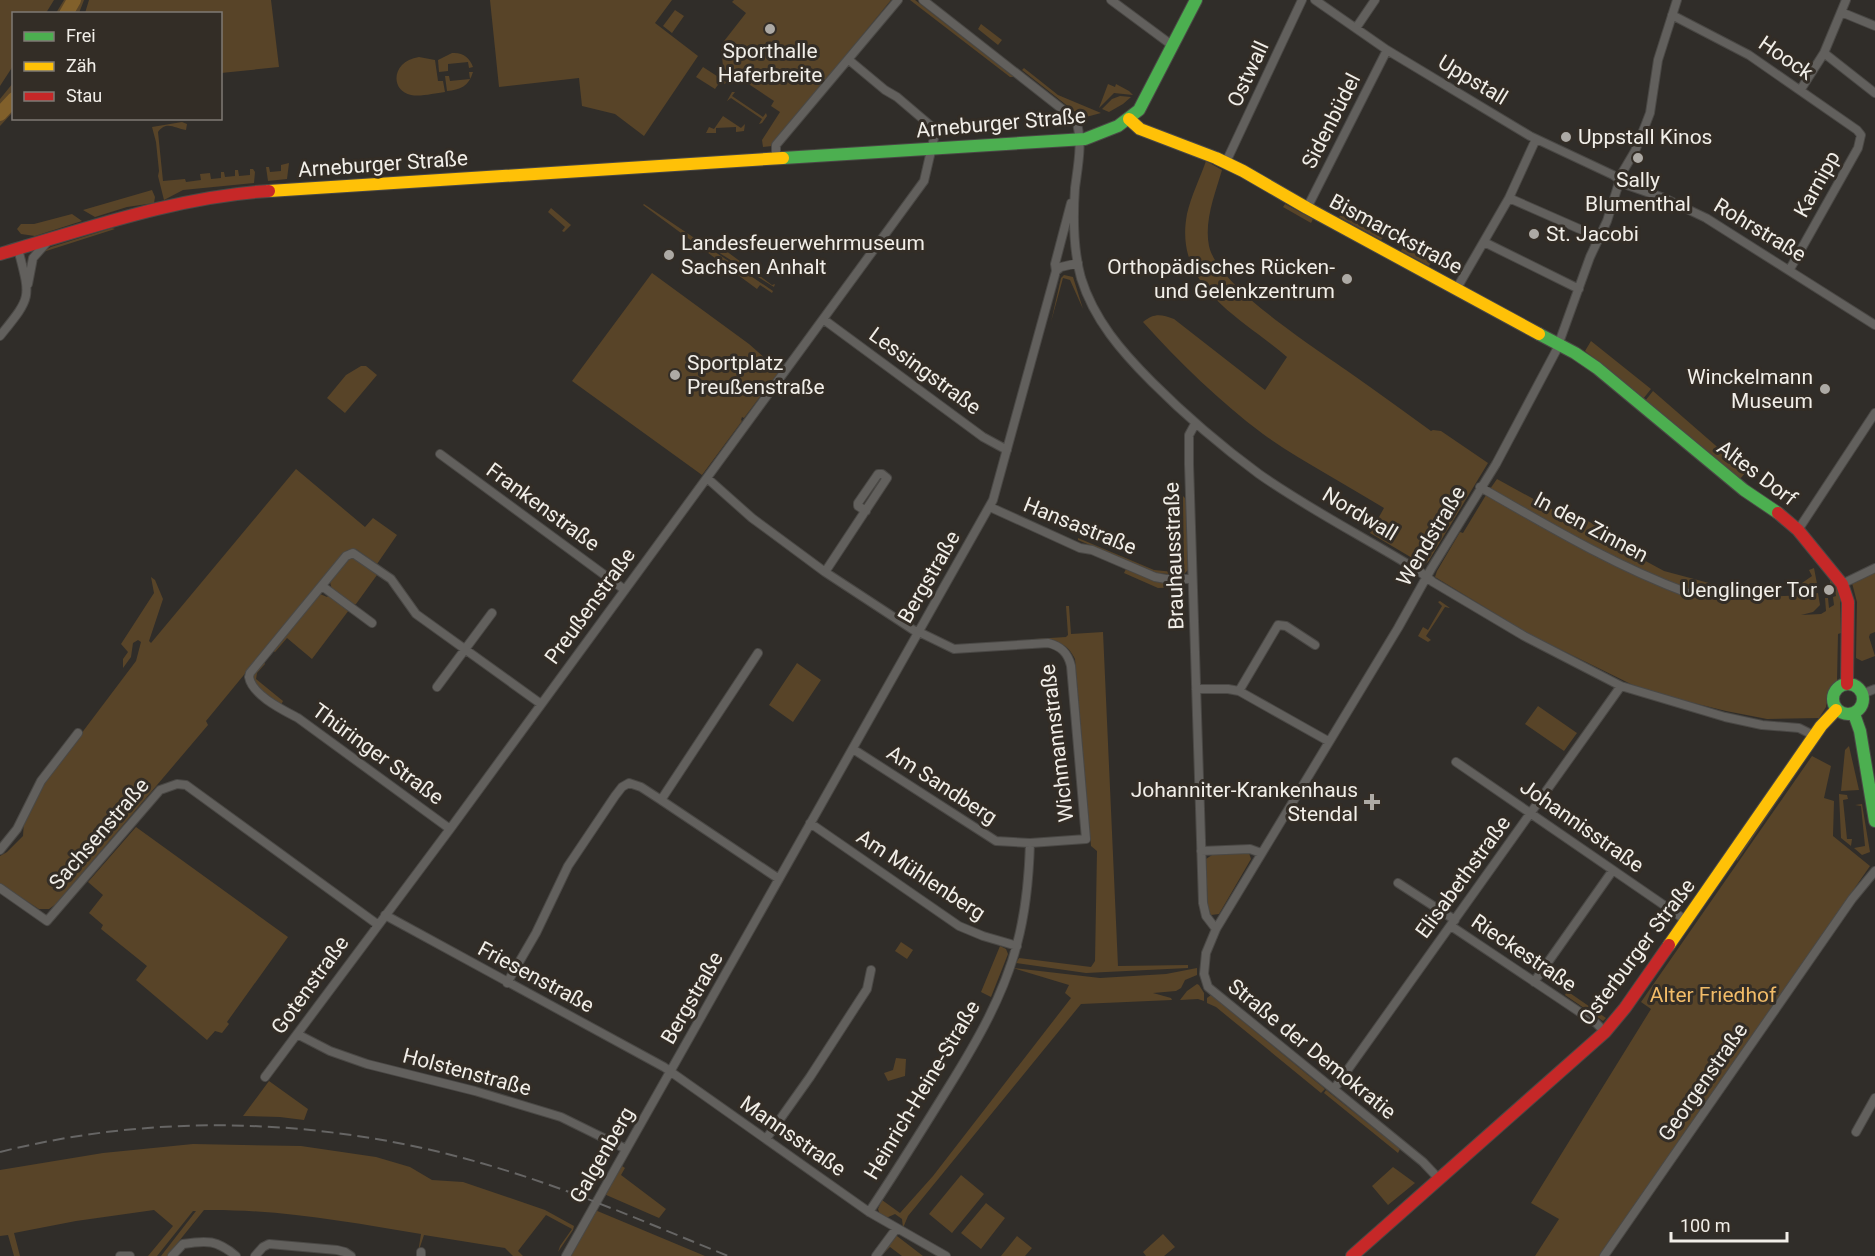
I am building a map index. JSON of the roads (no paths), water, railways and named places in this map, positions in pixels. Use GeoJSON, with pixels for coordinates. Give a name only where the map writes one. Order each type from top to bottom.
{"type":"FeatureCollection","features":[{"type":"Feature","properties":{"kind":"main road"},"geometry":{"type":"LineString","coordinates":[[1196,0],[1145,100],[1129,119],[1140,129],[1221,160]]}},
{"type":"Feature","properties":{"kind":"main road","name":"Arneburger Straße"},"geometry":{"type":"LineString","coordinates":[[0,254],[184,203],[262,192],[1080,140],[1105,132],[1129,119]]}},
{"type":"Feature","properties":{"kind":"main road","name":"Bismarckstraße"},"geometry":{"type":"LineString","coordinates":[[1221,160],[1558,344]]}},
{"type":"Feature","properties":{"kind":"main road","name":"Altes Dorf"},"geometry":{"type":"LineString","coordinates":[[1558,344],[1589,362],[1744,490],[1798,530],[1842,584],[1848,607],[1846,684]]}},
{"type":"Feature","properties":{"kind":"main road"},"geometry":{"type":"LineString","coordinates":[[1846,684],[1855,685],[1862,694],[1863,703],[1854,714],[1845,715],[1836,710],[1832,701],[1838,688],[1846,684]]}},
{"type":"Feature","properties":{"kind":"main road","name":"Osterburger Straße"},"geometry":{"type":"LineString","coordinates":[[1352,1256],[1605,1032],[1629,1003],[1815,736],[1836,710]]}},
{"type":"Feature","properties":{"kind":"main road"},"geometry":{"type":"LineString","coordinates":[[1854,714],[1860,731],[1875,821]]}},
{"type":"Feature","properties":{"kind":"street"},"geometry":{"type":"LineString","coordinates":[[776,158],[776,145],[898,0]]}},
{"type":"Feature","properties":{"kind":"street"},"geometry":{"type":"LineString","coordinates":[[923,0],[1071,114],[1077,121],[1080,140]]}},
{"type":"Feature","properties":{"kind":"street"},"geometry":{"type":"LineString","coordinates":[[1111,0],[1173,46]]}},
{"type":"Feature","properties":{"kind":"street","name":"Ostwall"},"geometry":{"type":"LineString","coordinates":[[1221,160],[1302,0]]}},
{"type":"Feature","properties":{"kind":"street","name":"Uppstall"},"geometry":{"type":"LineString","coordinates":[[1315,0],[1387,50],[1533,138],[1620,180]]}},
{"type":"Feature","properties":{"kind":"street"},"geometry":{"type":"LineString","coordinates":[[1356,28],[1375,0]]}},
{"type":"Feature","properties":{"kind":"street","name":"Wendstraße"},"geometry":{"type":"LineString","coordinates":[[1216,929],[1502,452],[1558,344],[1600,238],[1620,180],[1648,120],[1659,60],[1677,0]]}},
{"type":"Feature","properties":{"kind":"street"},"geometry":{"type":"LineString","coordinates":[[1801,89],[1824,53],[1846,0]]}},
{"type":"Feature","properties":{"kind":"street"},"geometry":{"type":"LineString","coordinates":[[1841,12],[1875,26]]}},
{"type":"Feature","properties":{"kind":"street","name":"Hoock"},"geometry":{"type":"LineString","coordinates":[[1672,15],[1749,55],[1801,89],[1860,132],[1861,139],[1858,148]]}},
{"type":"Feature","properties":{"kind":"street","name":"Sidenbüdel"},"geometry":{"type":"LineString","coordinates":[[1307,208],[1387,50]]}},
{"type":"Feature","properties":{"kind":"street"},"geometry":{"type":"LineString","coordinates":[[1824,53],[1875,93]]}},
{"type":"Feature","properties":{"kind":"street"},"geometry":{"type":"LineString","coordinates":[[849,60],[931,126],[934,135],[932,148]]}},
{"type":"Feature","properties":{"kind":"street"},"geometry":{"type":"LineString","coordinates":[[1457,288],[1509,198],[1533,138]]}},
{"type":"Feature","properties":{"kind":"street","name":"Nordwall"},"geometry":{"type":"LineString","coordinates":[[1080,140],[1074,232],[1078,262],[1088,298],[1112,339],[1195,424],[1268,480],[1524,636],[1621,686],[1725,717],[1762,725],[1799,728],[1815,736]]}},
{"type":"Feature","properties":{"kind":"street","name":"Preußenstraße"},"geometry":{"type":"LineString","coordinates":[[385,915],[924,181],[932,148]]}},
{"type":"Feature","properties":{"kind":"street","name":"Karnipp"},"geometry":{"type":"LineString","coordinates":[[1790,269],[1858,148]]}},
{"type":"Feature","properties":{"kind":"street","name":"Rohrstraße"},"geometry":{"type":"LineString","coordinates":[[1620,180],[1698,214],[1790,269],[1875,325]]}},
{"type":"Feature","properties":{"kind":"street","name":"Bergstraße"},"geometry":{"type":"LineString","coordinates":[[671,1071],[990,507],[996,493],[1056,271],[1055,264],[1070,206],[1075,197]]}},
{"type":"Feature","properties":{"kind":"street"},"geometry":{"type":"LineString","coordinates":[[1509,198],[1600,238]]}},
{"type":"Feature","properties":{"kind":"street"},"geometry":{"type":"LineString","coordinates":[[0,336],[25,303],[33,258],[48,241]]}},
{"type":"Feature","properties":{"kind":"street"},"geometry":{"type":"LineString","coordinates":[[1484,242],[1579,289]]}},
{"type":"Feature","properties":{"kind":"street"},"geometry":{"type":"LineString","coordinates":[[18,249],[28,285]]}},
{"type":"Feature","properties":{"kind":"street"},"geometry":{"type":"LineString","coordinates":[[1056,271],[1061,267],[1078,262]]}},
{"type":"Feature","properties":{"kind":"street","name":"Lessingstraße"},"geometry":{"type":"LineString","coordinates":[[823,319],[983,437],[1007,450]]}},
{"type":"Feature","properties":{"kind":"street"},"geometry":{"type":"LineString","coordinates":[[1798,530],[1875,413]]}},
{"type":"Feature","properties":{"kind":"street","name":"Brauhausstraße"},"geometry":{"type":"LineString","coordinates":[[1195,424],[1189,435],[1203,903],[1206,915],[1216,929]]}},
{"type":"Feature","properties":{"kind":"street","name":"Frankenstraße"},"geometry":{"type":"LineString","coordinates":[[440,454],[625,590]]}},
{"type":"Feature","properties":{"kind":"street"},"geometry":{"type":"LineString","coordinates":[[707,478],[752,518],[825,572],[918,633]]}},
{"type":"Feature","properties":{"kind":"street","name":"In den Zinnen"},"geometry":{"type":"LineString","coordinates":[[1480,487],[1577,543],[1640,574],[1688,593]]}},
{"type":"Feature","properties":{"kind":"street","name":"Hansastraße"},"geometry":{"type":"LineString","coordinates":[[990,507],[1080,548],[1092,550],[1155,577],[1192,579]]}},
{"type":"Feature","properties":{"kind":"street"},"geometry":{"type":"LineString","coordinates":[[825,572],[866,511]]}},
{"type":"Feature","properties":{"kind":"street"},"geometry":{"type":"LineString","coordinates":[[372,623],[321,586],[346,556],[354,553],[391,579],[416,614],[541,704]]}},
{"type":"Feature","properties":{"kind":"street"},"geometry":{"type":"LineString","coordinates":[[1842,584],[1875,568]]}},
{"type":"Feature","properties":{"kind":"street","name":"Thüringer Straße"},"geometry":{"type":"LineString","coordinates":[[321,586],[250,673],[253,688],[450,829]]}},
{"type":"Feature","properties":{"kind":"street"},"geometry":{"type":"LineString","coordinates":[[437,687],[492,613]]}},
{"type":"Feature","properties":{"kind":"street"},"geometry":{"type":"LineString","coordinates":[[1239,691],[1278,626],[1286,626],[1315,645]]}},
{"type":"Feature","properties":{"kind":"street","name":"Wichmannstraße"},"geometry":{"type":"LineString","coordinates":[[918,633],[954,649],[1048,644],[1060,647],[1066,652],[1071,666],[1086,839]]}},
{"type":"Feature","properties":{"kind":"street"},"geometry":{"type":"LineString","coordinates":[[661,800],[758,653]]}},
{"type":"Feature","properties":{"kind":"street","name":"Elisabethstraße"},"geometry":{"type":"LineString","coordinates":[[1334,1089],[1621,686]]}},
{"type":"Feature","properties":{"kind":"street"},"geometry":{"type":"LineString","coordinates":[[1196,689],[1239,691],[1328,741]]}},
{"type":"Feature","properties":{"kind":"street"},"geometry":{"type":"LineString","coordinates":[[1862,694],[1875,689]]}},
{"type":"Feature","properties":{"kind":"street"},"geometry":{"type":"LineString","coordinates":[[0,850],[17,829],[41,781],[78,733]]}},
{"type":"Feature","properties":{"kind":"street","name":"Am Sandberg"},"geometry":{"type":"LineString","coordinates":[[853,749],[990,838],[1007,843],[1086,839]]}},
{"type":"Feature","properties":{"kind":"street","name":"Johannisstraße"},"geometry":{"type":"LineString","coordinates":[[1456,762],[1687,921]]}},
{"type":"Feature","properties":{"kind":"street","name":"Sachsenstraße"},"geometry":{"type":"LineString","coordinates":[[0,888],[47,921],[160,790],[177,783],[186,785],[377,924]]}},
{"type":"Feature","properties":{"kind":"street"},"geometry":{"type":"LineString","coordinates":[[507,982],[536,933],[568,867],[622,787],[629,783],[661,800],[780,879]]}},
{"type":"Feature","properties":{"kind":"street","name":"Am Mühlenberg"},"geometry":{"type":"LineString","coordinates":[[810,823],[948,919],[971,932],[1017,945]]}},
{"type":"Feature","properties":{"kind":"street","name":"Heinrich-Heine-Straße"},"geometry":{"type":"LineString","coordinates":[[869,1212],[974,1046],[1002,986],[1017,945],[1025,908],[1030,843]]}},
{"type":"Feature","properties":{"kind":"street"},"geometry":{"type":"LineString","coordinates":[[1201,851],[1250,849],[1261,854]]}},
{"type":"Feature","properties":{"kind":"street"},"geometry":{"type":"LineString","coordinates":[[1534,982],[1613,870]]}},
{"type":"Feature","properties":{"kind":"street","name":"Georgenstraße"},"geometry":{"type":"LineString","coordinates":[[1604,1256],[1852,899],[1875,871]]}},
{"type":"Feature","properties":{"kind":"street","name":"Rieckestraße"},"geometry":{"type":"LineString","coordinates":[[1398,883],[1534,982],[1596,1023],[1605,1032]]}},
{"type":"Feature","properties":{"kind":"street","name":"Friesenstraße"},"geometry":{"type":"LineString","coordinates":[[385,915],[671,1071]]}},
{"type":"Feature","properties":{"kind":"street","name":"Gotenstraße"},"geometry":{"type":"LineString","coordinates":[[265,1077],[385,915]]}},
{"type":"Feature","properties":{"kind":"street","name":"Straße der Demokratie"},"geometry":{"type":"LineString","coordinates":[[1216,929],[1206,953],[1205,983],[1423,1162],[1439,1179]]}},
{"type":"Feature","properties":{"kind":"street"},"geometry":{"type":"LineString","coordinates":[[766,1139],[867,989],[871,970]]}},
{"type":"Feature","properties":{"kind":"street","name":"Holstenstraße"},"geometry":{"type":"LineString","coordinates":[[297,1034],[330,1051],[367,1064],[475,1091],[561,1117],[626,1149]]}},
{"type":"Feature","properties":{"kind":"street","name":"Mannsstraße"},"geometry":{"type":"LineString","coordinates":[[671,1071],[869,1212],[946,1256]]}},
{"type":"Feature","properties":{"kind":"street","name":"Galgenberg"},"geometry":{"type":"LineString","coordinates":[[566,1256],[671,1071]]}},
{"type":"Feature","properties":{"kind":"street"},"geometry":{"type":"LineString","coordinates":[[1856,1132],[1875,1098]]}},
{"type":"Feature","properties":{"kind":"street"},"geometry":{"type":"LineString","coordinates":[[876,1256],[896,1229]]}},
{"type":"Feature","properties":{"kind":"street"},"geometry":{"type":"LineString","coordinates":[[172,1256],[183,1244],[211,1242],[223,1245],[236,1256]]}},
{"type":"Feature","properties":{"kind":"street"},"geometry":{"type":"LineString","coordinates":[[255,1256],[269,1244],[337,1250],[351,1256]]}},
{"type":"Feature","properties":{"kind":"street"},"geometry":{"type":"LineString","coordinates":[[120,1256],[130,1256]]}},
{"type":"Feature","properties":{"kind":"waterway"},"geometry":{"type":"LineString","coordinates":[[67,12],[74,0]]}},
{"type":"Feature","properties":{"kind":"waterway"},"geometry":{"type":"LineString","coordinates":[[0,114],[12,101]]}},
{"type":"Feature","properties":{"kind":"railway"},"geometry":{"type":"LineString","coordinates":[[0,1152],[60,1139],[180,1126],[302,1129],[362,1137],[422,1148],[481,1163],[544,1183],[728,1256]]}},
{"type":"Feature","properties":{"kind":"place","name":"Sporthalle Haferbreite"},"geometry":{"type":"Point","coordinates":[770,29]}},
{"type":"Feature","properties":{"kind":"place","name":"Uppstall Kinos"},"geometry":{"type":"Point","coordinates":[1566,137]}},
{"type":"Feature","properties":{"kind":"place","name":"Sally Blumenthal"},"geometry":{"type":"Point","coordinates":[1638,158]}},
{"type":"Feature","properties":{"kind":"place","name":"St. Jacobi"},"geometry":{"type":"Point","coordinates":[1534,234]}},
{"type":"Feature","properties":{"kind":"place","name":"Landesfeuerwehrmuseum Sachsen Anhalt"},"geometry":{"type":"Point","coordinates":[669,255]}},
{"type":"Feature","properties":{"kind":"place","name":"Orthopädisches Rücken- und Gelenkzentrum"},"geometry":{"type":"Point","coordinates":[1347,279]}},
{"type":"Feature","properties":{"kind":"place","name":"Sportplatz Preußenstraße"},"geometry":{"type":"Point","coordinates":[675,375]}},
{"type":"Feature","properties":{"kind":"place","name":"Winckelmann Museum"},"geometry":{"type":"Point","coordinates":[1825,389]}},
{"type":"Feature","properties":{"kind":"place","name":"Uenglinger Tor"},"geometry":{"type":"Point","coordinates":[1829,590]}},
{"type":"Feature","properties":{"kind":"place","name":"Johanniter-Krankenhaus Stendal"},"geometry":{"type":"Point","coordinates":[1372,802]}},
{"type":"Feature","properties":{"kind":"park label","name":"Alter Friedhof"},"geometry":{"type":"Point","coordinates":[1713,995]}}]}
